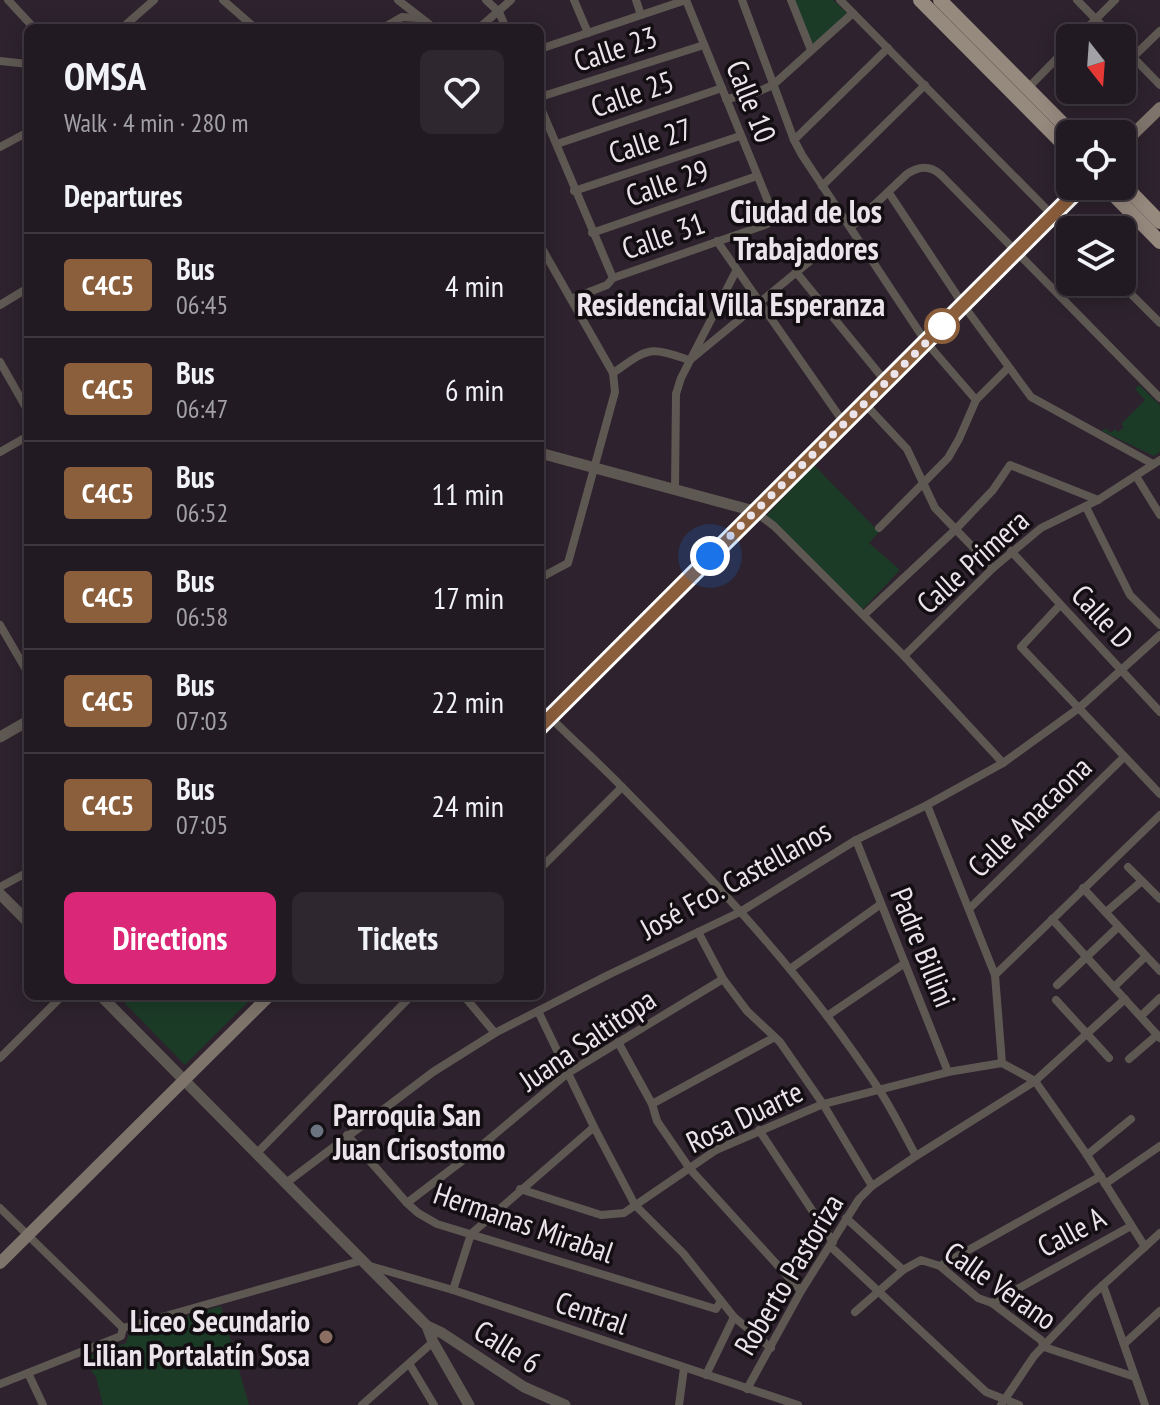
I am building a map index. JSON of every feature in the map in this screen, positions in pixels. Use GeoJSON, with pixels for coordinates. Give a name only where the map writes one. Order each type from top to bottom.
{"type":"FeatureCollection","features":[{"type":"Feature","properties":{"kind":"main road"},"geometry":{"type":"LineString","coordinates":[[920,0],[1056,137]]}},
{"type":"Feature","properties":{"kind":"main road"},"geometry":{"type":"LineString","coordinates":[[940,0],[1059,120]]}},
{"type":"Feature","properties":{"kind":"main road"},"geometry":{"type":"LineString","coordinates":[[1136,134],[1157,117]]}},
{"type":"Feature","properties":{"kind":"main road"},"geometry":{"type":"LineString","coordinates":[[1136,197],[1160,222]]}},
{"type":"Feature","properties":{"kind":"main road"},"geometry":{"type":"LineString","coordinates":[[544,716],[1068,200]]}},
{"type":"Feature","properties":{"kind":"main road"},"geometry":{"type":"LineString","coordinates":[[1119,200],[1160,242]]}},
{"type":"Feature","properties":{"kind":"main road"},"geometry":{"type":"LineString","coordinates":[[0,1263],[265,1000]]}},
{"type":"Feature","properties":{"kind":"street"},"geometry":{"type":"LineString","coordinates":[[8,0],[30,24]]}},
{"type":"Feature","properties":{"kind":"street"},"geometry":{"type":"LineString","coordinates":[[127,24],[154,0]]}},
{"type":"Feature","properties":{"kind":"street"},"geometry":{"type":"LineString","coordinates":[[223,0],[250,24]]}},
{"type":"Feature","properties":{"kind":"street"},"geometry":{"type":"LineString","coordinates":[[398,0],[428,24]]}},
{"type":"Feature","properties":{"kind":"street"},"geometry":{"type":"LineString","coordinates":[[486,0],[499,12],[504,24]]}},
{"type":"Feature","properties":{"kind":"street"},"geometry":{"type":"LineString","coordinates":[[484,24],[511,0]]}},
{"type":"Feature","properties":{"kind":"street"},"geometry":{"type":"LineString","coordinates":[[574,0],[588,33]]}},
{"type":"Feature","properties":{"kind":"street"},"geometry":{"type":"LineString","coordinates":[[636,0],[641,15]]}},
{"type":"Feature","properties":{"kind":"street"},"geometry":{"type":"LineString","coordinates":[[544,48],[686,0]]}},
{"type":"Feature","properties":{"kind":"street","name":"Calle 10"},"geometry":{"type":"LineString","coordinates":[[686,0],[773,220]]}},
{"type":"Feature","properties":{"kind":"street"},"geometry":{"type":"LineString","coordinates":[[742,0],[794,140],[926,342],[976,400]]}},
{"type":"Feature","properties":{"kind":"street"},"geometry":{"type":"LineString","coordinates":[[791,0],[811,50]]}},
{"type":"Feature","properties":{"kind":"street"},"geometry":{"type":"LineString","coordinates":[[840,0],[1056,219]]}},
{"type":"Feature","properties":{"kind":"street"},"geometry":{"type":"LineString","coordinates":[[1077,0],[1101,24]]}},
{"type":"Feature","properties":{"kind":"street"},"geometry":{"type":"LineString","coordinates":[[1091,24],[1115,0]]}},
{"type":"Feature","properties":{"kind":"street"},"geometry":{"type":"LineString","coordinates":[[726,99],[753,94],[773,85],[853,13]]}},
{"type":"Feature","properties":{"kind":"street"},"geometry":{"type":"LineString","coordinates":[[390,24],[402,17],[419,18]]}},
{"type":"Feature","properties":{"kind":"street"},"geometry":{"type":"LineString","coordinates":[[1136,54],[1160,31]]}},
{"type":"Feature","properties":{"kind":"street","name":"Calle 23"},"geometry":{"type":"LineString","coordinates":[[544,96],[704,45]]}},
{"type":"Feature","properties":{"kind":"street"},"geometry":{"type":"LineString","coordinates":[[794,140],[888,48]]}},
{"type":"Feature","properties":{"kind":"street"},"geometry":{"type":"LineString","coordinates":[[1028,88],[1056,59]]}},
{"type":"Feature","properties":{"kind":"street"},"geometry":{"type":"LineString","coordinates":[[1136,60],[1160,85]]}},
{"type":"Feature","properties":{"kind":"street"},"geometry":{"type":"LineString","coordinates":[[0,61],[24,64]]}},
{"type":"Feature","properties":{"kind":"street"},"geometry":{"type":"LineString","coordinates":[[822,186],[925,85]]}},
{"type":"Feature","properties":{"kind":"street","name":"Calle 25"},"geometry":{"type":"LineString","coordinates":[[557,144],[722,88]]}},
{"type":"Feature","properties":{"kind":"street"},"geometry":{"type":"LineString","coordinates":[[544,115],[613,278]]}},
{"type":"Feature","properties":{"kind":"street"},"geometry":{"type":"LineString","coordinates":[[0,147],[24,134]]}},
{"type":"Feature","properties":{"kind":"street","name":"Calle 27"},"geometry":{"type":"LineString","coordinates":[[574,191],[740,136]]}},
{"type":"Feature","properties":{"kind":"street"},"geometry":{"type":"LineString","coordinates":[[851,227],[913,170],[932,168],[1160,398]]}},
{"type":"Feature","properties":{"kind":"street","name":"Calle 29"},"geometry":{"type":"LineString","coordinates":[[592,233],[757,176]]}},
{"type":"Feature","properties":{"kind":"street"},"geometry":{"type":"LineString","coordinates":[[889,193],[964,306],[1031,397],[1157,462]]}},
{"type":"Feature","properties":{"kind":"street","name":"Calle 31"},"geometry":{"type":"LineString","coordinates":[[571,299],[607,285],[613,278],[773,220]]}},
{"type":"Feature","properties":{"kind":"street"},"geometry":{"type":"LineString","coordinates":[[717,241],[844,423]]}},
{"type":"Feature","properties":{"kind":"street"},"geometry":{"type":"LineString","coordinates":[[544,252],[613,373],[615,392],[568,563],[544,576]]}},
{"type":"Feature","properties":{"kind":"street"},"geometry":{"type":"LineString","coordinates":[[689,360],[821,252]]}},
{"type":"Feature","properties":{"kind":"street"},"geometry":{"type":"LineString","coordinates":[[675,489],[676,394],[689,360],[736,271]]}},
{"type":"Feature","properties":{"kind":"street"},"geometry":{"type":"LineString","coordinates":[[796,272],[886,382]]}},
{"type":"Feature","properties":{"kind":"street"},"geometry":{"type":"LineString","coordinates":[[0,305],[24,290]]}},
{"type":"Feature","properties":{"kind":"street"},"geometry":{"type":"LineString","coordinates":[[1133,296],[1160,323]]}},
{"type":"Feature","properties":{"kind":"street"},"geometry":{"type":"LineString","coordinates":[[613,373],[648,350],[689,360]]}},
{"type":"Feature","properties":{"kind":"street"},"geometry":{"type":"LineString","coordinates":[[0,362],[24,404]]}},
{"type":"Feature","properties":{"kind":"street"},"geometry":{"type":"LineString","coordinates":[[879,528],[954,449],[976,400],[1008,368]]}},
{"type":"Feature","properties":{"kind":"street"},"geometry":{"type":"LineString","coordinates":[[864,403],[907,449],[935,508],[993,568]]}},
{"type":"Feature","properties":{"kind":"street"},"geometry":{"type":"LineString","coordinates":[[0,452],[24,438]]}},
{"type":"Feature","properties":{"kind":"street"},"geometry":{"type":"LineString","coordinates":[[544,454],[754,511],[774,526],[864,615],[1003,763]]}},
{"type":"Feature","properties":{"kind":"street","name":"Calle Primera"},"geometry":{"type":"LineString","coordinates":[[904,656],[1011,551],[1041,528],[1086,507],[1157,462]]}},
{"type":"Feature","properties":{"kind":"street"},"geometry":{"type":"LineString","coordinates":[[864,615],[955,530],[993,490],[1010,465],[1098,500]]}},
{"type":"Feature","properties":{"kind":"street"},"geometry":{"type":"LineString","coordinates":[[1136,476],[1160,515]]}},
{"type":"Feature","properties":{"kind":"street"},"geometry":{"type":"LineString","coordinates":[[1086,507],[1130,595],[1160,625]]}},
{"type":"Feature","properties":{"kind":"street","name":"Calle D"},"geometry":{"type":"LineString","coordinates":[[1011,551],[1160,712]]}},
{"type":"Feature","properties":{"kind":"street"},"geometry":{"type":"LineString","coordinates":[[1060,605],[1021,646],[1160,794]]}},
{"type":"Feature","properties":{"kind":"street"},"geometry":{"type":"LineString","coordinates":[[0,625],[24,666]]}},
{"type":"Feature","properties":{"kind":"street","name":"José Fco. Castellanos"},"geometry":{"type":"LineString","coordinates":[[286,1183],[433,1072],[495,1033],[740,912],[856,840],[1003,763],[1079,708],[1160,635]]}},
{"type":"Feature","properties":{"kind":"street"},"geometry":{"type":"LineString","coordinates":[[544,718],[622,787],[790,969],[879,1090],[916,1156]]}},
{"type":"Feature","properties":{"kind":"street"},"geometry":{"type":"LineString","coordinates":[[0,737],[24,723]]}},
{"type":"Feature","properties":{"kind":"street","name":"Calle Anacaona"},"geometry":{"type":"LineString","coordinates":[[969,909],[1123,758]]}},
{"type":"Feature","properties":{"kind":"street"},"geometry":{"type":"LineString","coordinates":[[544,865],[622,787]]}},
{"type":"Feature","properties":{"kind":"street"},"geometry":{"type":"LineString","coordinates":[[927,805],[995,975],[1002,1063],[1035,1081],[1087,1155],[1145,1247]]}},
{"type":"Feature","properties":{"kind":"street"},"geometry":{"type":"LineString","coordinates":[[995,975],[1160,815]]}},
{"type":"Feature","properties":{"kind":"street","name":"Padre Billini"},"geometry":{"type":"LineString","coordinates":[[856,840],[948,1072]]}},
{"type":"Feature","properties":{"kind":"street"},"geometry":{"type":"LineString","coordinates":[[1128,867],[1158,894]]}},
{"type":"Feature","properties":{"kind":"street"},"geometry":{"type":"LineString","coordinates":[[0,887],[24,874]]}},
{"type":"Feature","properties":{"kind":"street"},"geometry":{"type":"LineString","coordinates":[[1106,912],[1142,881]]}},
{"type":"Feature","properties":{"kind":"street"},"geometry":{"type":"LineString","coordinates":[[1083,888],[1159,969]]}},
{"type":"Feature","properties":{"kind":"street"},"geometry":{"type":"LineString","coordinates":[[0,894],[24,918]]}},
{"type":"Feature","properties":{"kind":"street"},"geometry":{"type":"LineString","coordinates":[[790,969],[881,904]]}},
{"type":"Feature","properties":{"kind":"street"},"geometry":{"type":"LineString","coordinates":[[1052,919],[1158,1036],[1129,1059]]}},
{"type":"Feature","properties":{"kind":"street"},"geometry":{"type":"LineString","coordinates":[[1057,985],[1118,927]]}},
{"type":"Feature","properties":{"kind":"street"},"geometry":{"type":"LineString","coordinates":[[698,932],[723,979],[747,1011],[780,1042],[823,1104],[872,1186]]}},
{"type":"Feature","properties":{"kind":"street"},"geometry":{"type":"LineString","coordinates":[[1114,987],[1146,956]]}},
{"type":"Feature","properties":{"kind":"street"},"geometry":{"type":"LineString","coordinates":[[827,1016],[905,963]]}},
{"type":"Feature","properties":{"kind":"street","name":"Juana Saltitopa"},"geometry":{"type":"LineString","coordinates":[[407,1203],[568,1073],[723,979]]}},
{"type":"Feature","properties":{"kind":"street"},"geometry":{"type":"LineString","coordinates":[[1141,1016],[1160,998]]}},
{"type":"Feature","properties":{"kind":"street","name":"Roberto Pastoriza"},"geometry":{"type":"LineString","coordinates":[[747,1389],[801,1291],[846,1218],[872,1186],[1035,1081],[1125,999]]}},
{"type":"Feature","properties":{"kind":"street"},"geometry":{"type":"LineString","coordinates":[[0,1058],[58,1000]]}},
{"type":"Feature","properties":{"kind":"street"},"geometry":{"type":"LineString","coordinates":[[105,1000],[427,1326],[469,1405]]}},
{"type":"Feature","properties":{"kind":"street"},"geometry":{"type":"LineString","coordinates":[[257,1153],[407,1000]]}},
{"type":"Feature","properties":{"kind":"street"},"geometry":{"type":"LineString","coordinates":[[467,1000],[495,1033]]}},
{"type":"Feature","properties":{"kind":"street"},"geometry":{"type":"LineString","coordinates":[[1056,1000],[1109,1058]]}},
{"type":"Feature","properties":{"kind":"street"},"geometry":{"type":"LineString","coordinates":[[538,1011],[635,1205],[683,1253],[719,1305],[771,1348]]}},
{"type":"Feature","properties":{"kind":"street"},"geometry":{"type":"LineString","coordinates":[[652,1104],[773,1038]]}},
{"type":"Feature","properties":{"kind":"street"},"geometry":{"type":"LineString","coordinates":[[618,1042],[652,1104],[657,1121],[690,1169],[801,1291]]}},
{"type":"Feature","properties":{"kind":"street","name":"Rosa Duarte"},"geometry":{"type":"LineString","coordinates":[[520,1189],[601,1215],[624,1213],[705,1156],[823,1104],[948,1072],[1002,1063]]}},
{"type":"Feature","properties":{"kind":"street"},"geometry":{"type":"LineString","coordinates":[[1087,1155],[1131,1119]]}},
{"type":"Feature","properties":{"kind":"street"},"geometry":{"type":"LineString","coordinates":[[453,1290],[471,1234],[594,1127]]}},
{"type":"Feature","properties":{"kind":"street"},"geometry":{"type":"LineString","coordinates":[[759,1130],[831,1244],[877,1292],[986,1392],[1002,1402],[1019,1405]]}},
{"type":"Feature","properties":{"kind":"street","name":"Hermanas Mirabal"},"geometry":{"type":"LineString","coordinates":[[347,1135],[407,1203],[437,1224],[719,1305]]}},
{"type":"Feature","properties":{"kind":"street"},"geometry":{"type":"LineString","coordinates":[[940,1266],[1103,1180],[1160,1146]]}},
{"type":"Feature","properties":{"kind":"street"},"geometry":{"type":"LineString","coordinates":[[0,1208],[123,1328]]}},
{"type":"Feature","properties":{"kind":"street"},"geometry":{"type":"LineString","coordinates":[[846,1218],[903,1270]]}},
{"type":"Feature","properties":{"kind":"street","name":"Calle A"},"geometry":{"type":"LineString","coordinates":[[992,1303],[1131,1226]]}},
{"type":"Feature","properties":{"kind":"street"},"geometry":{"type":"LineString","coordinates":[[1002,1402],[1034,1356],[1103,1285],[1160,1233]]}},
{"type":"Feature","properties":{"kind":"street","name":"Calle Verano"},"geometry":{"type":"LineString","coordinates":[[855,1312],[919,1260],[940,1266],[978,1298],[992,1303],[1041,1340],[1044,1347],[1135,1377]]}},
{"type":"Feature","properties":{"kind":"street"},"geometry":{"type":"LineString","coordinates":[[123,1328],[366,1263]]}},
{"type":"Feature","properties":{"kind":"street","name":"Central"},"geometry":{"type":"LineString","coordinates":[[366,1263],[782,1403],[798,1405]]}},
{"type":"Feature","properties":{"kind":"street"},"geometry":{"type":"LineString","coordinates":[[1103,1285],[1145,1405]]}},
{"type":"Feature","properties":{"kind":"street"},"geometry":{"type":"LineString","coordinates":[[1124,1344],[1160,1311]]}},
{"type":"Feature","properties":{"kind":"street"},"geometry":{"type":"LineString","coordinates":[[706,1375],[734,1317]]}},
{"type":"Feature","properties":{"kind":"street","name":"Calle 6"},"geometry":{"type":"LineString","coordinates":[[427,1326],[524,1387],[565,1405]]}},
{"type":"Feature","properties":{"kind":"street"},"geometry":{"type":"LineString","coordinates":[[0,1384],[121,1336],[123,1328]]}},
{"type":"Feature","properties":{"kind":"street"},"geometry":{"type":"LineString","coordinates":[[362,1405],[433,1342]]}},
{"type":"Feature","properties":{"kind":"street"},"geometry":{"type":"LineString","coordinates":[[410,1365],[431,1403]]}},
{"type":"Feature","properties":{"kind":"street"},"geometry":{"type":"LineString","coordinates":[[679,1405],[684,1368]]}},
{"type":"Feature","properties":{"kind":"street"},"geometry":{"type":"LineString","coordinates":[[28,1373],[43,1405]]}},
{"type":"Feature","properties":{"kind":"green space"},"geometry":{"type":"Polygon","coordinates":[[[795,0],[833,0],[851,17],[816,49],[796,13],[795,0]]]}},
{"type":"Feature","properties":{"kind":"green space"},"geometry":{"type":"Polygon","coordinates":[[[1139,385],[1160,405],[1160,452],[1154,456],[1102,431],[1105,428],[1111,433],[1115,429],[1118,432],[1124,427],[1121,424],[1145,400],[1135,389],[1139,385]]]}},
{"type":"Feature","properties":{"kind":"green space"},"geometry":{"type":"Polygon","coordinates":[[[814,465],[879,532],[869,543],[900,570],[861,611],[766,516],[814,465]]]}},
{"type":"Feature","properties":{"kind":"green space"},"geometry":{"type":"Polygon","coordinates":[[[122,1000],[250,1000],[185,1065],[122,1000]]]}},
{"type":"Feature","properties":{"kind":"green space"},"geometry":{"type":"Polygon","coordinates":[[[221,1306],[249,1405],[103,1405],[96,1377],[82,1358],[126,1343],[129,1333],[221,1306]]]}},
{"type":"Feature","properties":{"kind":"bus line","name":"C4C5"},"geometry":{"type":"LineString","coordinates":[[544,723],[1068,200]]}},
{"type":"Feature","properties":{"kind":"place","name":"Parroquia San Juan Crisostomo"},"geometry":{"type":"Point","coordinates":[317,1131]}},
{"type":"Feature","properties":{"kind":"place","name":"Liceo Secundario Lilian Portalatín Sosa"},"geometry":{"type":"Point","coordinates":[326,1337]}},
{"type":"Feature","properties":{"kind":"district","name":"Ciudad de los Trabajadores"},"geometry":{"type":"Point","coordinates":[806,230]}},
{"type":"Feature","properties":{"kind":"district","name":"Residencial Villa Esperanza"},"geometry":{"type":"Point","coordinates":[731,304]}},
{"type":"Feature","properties":{"kind":"route"},"geometry":{"type":"LineString","coordinates":[[710,556],[945,324],[942,326]]}}]}
